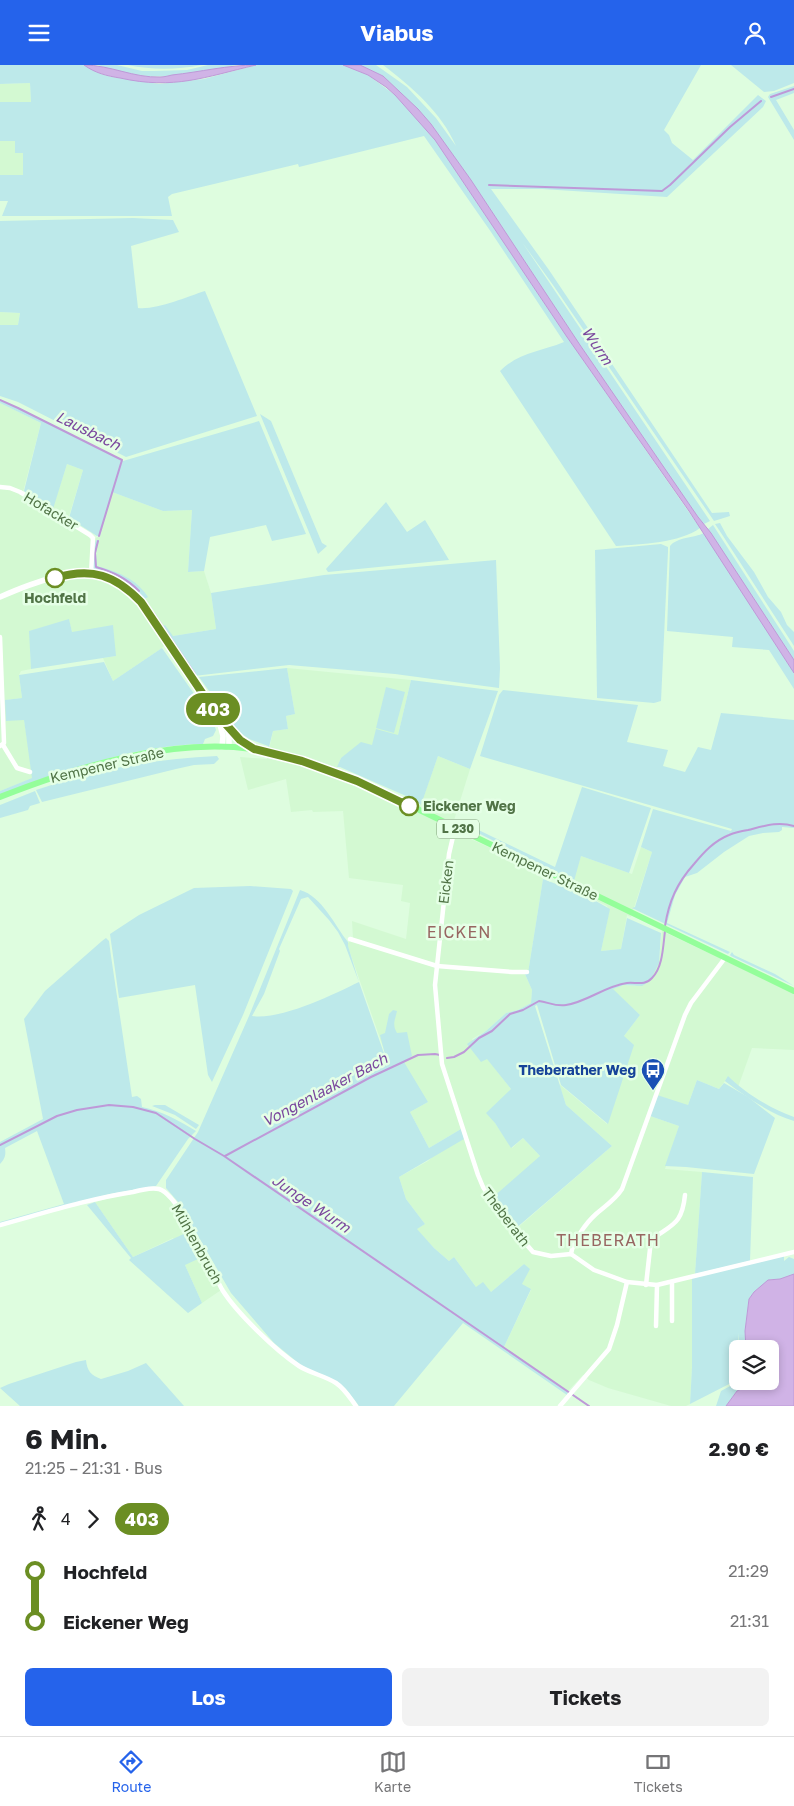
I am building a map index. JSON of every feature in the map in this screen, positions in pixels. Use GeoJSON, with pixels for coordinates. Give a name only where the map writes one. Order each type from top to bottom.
{"type":"FeatureCollection","features":[{"type":"Feature","properties":{"kind":"main road","name":"Kempener Straße"},"geometry":{"type":"LineString","coordinates":[[0,797],[48,779],[121,759],[178,749],[226,747],[254,749],[302,761],[350,778],[794,991]]}},
{"type":"Feature","properties":{"kind":"street","name":"Hofacker"},"geometry":{"type":"LineString","coordinates":[[0,487],[20,492],[90,535],[93,538],[91,574]]}},
{"type":"Feature","properties":{"kind":"street"},"geometry":{"type":"LineString","coordinates":[[0,597],[22,587],[68,574],[91,574],[116,581],[128,589],[141,602],[226,726],[240,740],[254,749]]}},
{"type":"Feature","properties":{"kind":"street"},"geometry":{"type":"LineString","coordinates":[[0,637],[2,746],[17,768],[30,772]]}},
{"type":"Feature","properties":{"kind":"street"},"geometry":{"type":"LineString","coordinates":[[215,712],[222,726],[226,747]]}},
{"type":"Feature","properties":{"kind":"street"},"geometry":{"type":"LineString","coordinates":[[226,726],[230,737],[226,747]]}},
{"type":"Feature","properties":{"kind":"street","name":"Eicken"},"geometry":{"type":"LineString","coordinates":[[441,1056],[435,985],[450,854],[455,828]]}},
{"type":"Feature","properties":{"kind":"street"},"geometry":{"type":"LineString","coordinates":[[350,939],[437,966],[512,972],[527,971]]}},
{"type":"Feature","properties":{"kind":"street"},"geometry":{"type":"LineString","coordinates":[[725,958],[688,1009],[622,1189],[615,1198],[592,1218],[572,1247],[571,1254],[594,1270],[627,1282],[656,1285],[794,1252]]}},
{"type":"Feature","properties":{"kind":"street","name":"Theberath"},"geometry":{"type":"LineString","coordinates":[[441,1056],[478,1175],[494,1204],[533,1252],[551,1256],[571,1254]]}},
{"type":"Feature","properties":{"kind":"street","name":"Mühlenbruch"},"geometry":{"type":"LineString","coordinates":[[0,1225],[104,1197],[140,1190],[159,1189],[168,1195],[175,1204],[223,1290],[238,1309],[283,1354],[312,1373],[336,1383],[345,1391],[356,1406]]}},
{"type":"Feature","properties":{"kind":"street"},"geometry":{"type":"LineString","coordinates":[[646,1285],[651,1240],[672,1227],[680,1218],[685,1195]]}},
{"type":"Feature","properties":{"kind":"street"},"geometry":{"type":"LineString","coordinates":[[560,1406],[606,1353],[611,1344],[627,1282]]}},
{"type":"Feature","properties":{"kind":"street"},"geometry":{"type":"LineString","coordinates":[[672,1282],[672,1321]]}},
{"type":"Feature","properties":{"kind":"street"},"geometry":{"type":"LineString","coordinates":[[656,1285],[656,1326]]}},
{"type":"Feature","properties":{"kind":"street"},"geometry":{"type":"LineString","coordinates":[[567,1397],[572,1403]]}},
{"type":"Feature","properties":{"kind":"shaded area"},"geometry":{"type":"Polygon","coordinates":[[[0,65],[84,65],[101,74],[112,77],[159,84],[204,79],[256,65],[343,65],[368,75],[395,95],[435,140],[567,337],[700,528],[692,533],[671,540],[616,546],[500,371],[522,356],[564,342],[424,136],[299,167],[298,164],[172,194],[168,197],[172,216],[2,216],[8,201],[0,201],[0,175],[23,175],[23,153],[15,153],[15,141],[0,141],[0,102],[31,102],[30,83],[0,84],[0,65]]]}},
{"type":"Feature","properties":{"kind":"shaded area"},"geometry":{"type":"Polygon","coordinates":[[[84,65],[103,67],[141,76],[160,77],[224,67],[256,65],[189,81],[157,83],[110,76],[84,65]]]}},
{"type":"Feature","properties":{"kind":"shaded area"},"geometry":{"type":"Polygon","coordinates":[[[98,65],[117,65],[142,71],[154,71],[187,70],[208,65],[235,65],[201,73],[149,76],[115,71],[98,65]]]}},
{"type":"Feature","properties":{"kind":"shaded area"},"geometry":{"type":"Polygon","coordinates":[[[128,65],[201,65],[164,69],[128,65]]]}},
{"type":"Feature","properties":{"kind":"shaded area"},"geometry":{"type":"Polygon","coordinates":[[[343,65],[360,65],[383,76],[431,124],[471,180],[580,345],[698,517],[711,533],[794,660],[794,673],[689,511],[567,337],[435,140],[386,87],[368,75],[343,65]]]}},
{"type":"Feature","properties":{"kind":"shaded area"},"geometry":{"type":"Polygon","coordinates":[[[360,65],[376,65],[407,87],[436,118],[456,146],[443,122],[425,101],[383,65],[701,65],[664,130],[669,135],[672,143],[693,160],[758,95],[766,101],[763,107],[667,197],[542,189],[491,189],[549,270],[712,513],[729,512],[730,516],[714,521],[522,242],[710,521],[704,524],[698,517],[580,345],[471,180],[431,124],[383,76],[360,65]]]}},
{"type":"Feature","properties":{"kind":"shaded area"},"geometry":{"type":"Polygon","coordinates":[[[731,65],[794,65],[794,83],[774,91],[764,92],[731,65]]]}},
{"type":"Feature","properties":{"kind":"shaded area"},"geometry":{"type":"Polygon","coordinates":[[[30,83],[31,102],[0,102],[0,84],[30,83]]]}},
{"type":"Feature","properties":{"kind":"shaded area"},"geometry":{"type":"Polygon","coordinates":[[[794,86],[794,93],[776,100],[794,130],[794,140],[768,97],[770,94],[794,86]]]}},
{"type":"Feature","properties":{"kind":"shaded area"},"geometry":{"type":"Polygon","coordinates":[[[0,141],[15,141],[23,153],[23,175],[0,175],[0,141]]]}},
{"type":"Feature","properties":{"kind":"shaded area"},"geometry":{"type":"Polygon","coordinates":[[[133,218],[173,220],[179,232],[131,246],[138,308],[163,305],[205,291],[257,416],[126,457],[18,402],[0,396],[0,325],[18,325],[20,313],[0,312],[0,221],[133,218]]]}},
{"type":"Feature","properties":{"kind":"shaded area"},"geometry":{"type":"Polygon","coordinates":[[[0,312],[20,313],[18,325],[0,325],[0,312]]]}},
{"type":"Feature","properties":{"kind":"shaded area"},"geometry":{"type":"Polygon","coordinates":[[[0,400],[62,429],[123,461],[259,421],[306,534],[272,541],[266,525],[210,537],[204,571],[188,572],[192,510],[163,511],[112,492],[100,536],[97,536],[69,518],[83,470],[67,464],[53,509],[24,491],[41,423],[0,403],[0,400]]]}},
{"type":"Feature","properties":{"kind":"shaded area"},"geometry":{"type":"Polygon","coordinates":[[[0,403],[41,423],[22,496],[51,513],[67,464],[83,470],[67,523],[86,534],[91,540],[100,536],[112,492],[163,511],[192,510],[188,572],[204,571],[211,593],[216,629],[173,636],[162,648],[113,681],[103,658],[116,656],[72,632],[69,620],[30,631],[31,669],[21,671],[19,675],[22,698],[6,700],[24,719],[33,778],[0,791],[0,403]]]}},
{"type":"Feature","properties":{"kind":"shaded area"},"geometry":{"type":"Polygon","coordinates":[[[260,414],[271,421],[322,543],[327,546],[318,554],[260,414]]]}},
{"type":"Feature","properties":{"kind":"shaded area"},"geometry":{"type":"Polygon","coordinates":[[[386,502],[407,532],[425,520],[449,560],[328,572],[326,569],[386,502]]]}},
{"type":"Feature","properties":{"kind":"shaded area"},"geometry":{"type":"Polygon","coordinates":[[[720,523],[727,536],[754,572],[768,597],[781,612],[787,625],[794,632],[794,646],[715,524],[720,523]]]}},
{"type":"Feature","properties":{"kind":"shaded area"},"geometry":{"type":"Polygon","coordinates":[[[713,525],[794,651],[794,660],[708,529],[713,525]]]}},
{"type":"Feature","properties":{"kind":"shaded area"},"geometry":{"type":"Polygon","coordinates":[[[704,533],[713,543],[712,546],[794,673],[794,689],[769,650],[732,647],[733,637],[667,631],[670,546],[681,539],[704,533]]]}},
{"type":"Feature","properties":{"kind":"shaded area"},"geometry":{"type":"Polygon","coordinates":[[[96,540],[99,540],[96,553],[97,566],[119,573],[138,585],[148,597],[143,600],[121,581],[93,570],[93,551],[96,540]]]}},
{"type":"Feature","properties":{"kind":"shaded area"},"geometry":{"type":"Polygon","coordinates":[[[661,544],[668,547],[668,551],[661,701],[654,703],[597,698],[595,550],[661,544]]]}},
{"type":"Feature","properties":{"kind":"shaded area"},"geometry":{"type":"Polygon","coordinates":[[[496,560],[499,688],[395,674],[289,665],[194,676],[162,627],[165,625],[173,636],[216,629],[211,593],[324,575],[496,560]]]}},
{"type":"Feature","properties":{"kind":"shaded area"},"geometry":{"type":"Polygon","coordinates":[[[69,619],[72,632],[113,625],[116,656],[31,669],[29,631],[69,619]]]}},
{"type":"Feature","properties":{"kind":"shaded area"},"geometry":{"type":"Polygon","coordinates":[[[162,648],[213,721],[216,730],[213,736],[205,739],[203,744],[152,749],[74,768],[0,795],[0,791],[32,778],[24,720],[6,721],[5,700],[22,698],[19,675],[104,662],[113,681],[162,648]]]}},
{"type":"Feature","properties":{"kind":"shaded area"},"geometry":{"type":"Polygon","coordinates":[[[287,668],[411,680],[398,735],[341,758],[335,773],[418,812],[438,756],[470,769],[451,830],[539,870],[541,865],[573,880],[581,856],[632,874],[641,847],[652,852],[631,917],[627,915],[621,949],[601,951],[609,912],[607,906],[587,896],[586,893],[547,874],[543,875],[528,973],[525,974],[532,990],[531,1003],[518,1010],[506,1013],[486,1031],[472,1039],[511,1089],[495,1123],[512,1148],[523,1138],[540,1156],[516,1229],[612,1146],[566,1105],[559,1084],[607,1124],[616,1097],[624,1036],[640,1015],[612,989],[624,985],[635,986],[659,963],[662,931],[794,993],[794,1050],[752,1048],[737,1090],[725,1081],[719,1089],[697,1080],[688,1105],[650,1116],[679,1126],[665,1169],[702,1172],[695,1274],[692,1278],[690,1404],[686,1406],[671,1406],[608,1388],[589,1380],[583,1375],[568,1391],[504,1347],[531,1290],[522,1285],[524,1264],[491,1292],[476,1287],[454,1257],[449,1261],[416,1229],[425,1224],[406,1199],[399,1177],[428,1161],[461,1129],[429,1148],[410,1112],[428,1102],[391,1070],[347,944],[353,938],[352,921],[406,939],[410,903],[401,901],[403,885],[349,878],[343,811],[313,812],[312,810],[291,812],[286,779],[248,790],[240,757],[267,759],[273,731],[288,729],[286,716],[295,714],[287,668]]]}},
{"type":"Feature","properties":{"kind":"shaded area"},"geometry":{"type":"Polygon","coordinates":[[[287,668],[295,714],[286,716],[288,729],[273,731],[269,747],[249,739],[238,731],[199,677],[287,668]]]}},
{"type":"Feature","properties":{"kind":"shaded area"},"geometry":{"type":"Polygon","coordinates":[[[411,680],[498,691],[470,769],[438,756],[421,805],[413,799],[337,767],[341,758],[361,742],[372,745],[376,729],[398,735],[411,680]]]}},
{"type":"Feature","properties":{"kind":"shaded area"},"geometry":{"type":"Polygon","coordinates":[[[386,687],[405,692],[394,733],[376,728],[386,687]]]}},
{"type":"Feature","properties":{"kind":"shaded area"},"geometry":{"type":"Polygon","coordinates":[[[503,690],[638,705],[627,742],[668,750],[663,766],[685,772],[698,747],[711,750],[721,713],[794,720],[794,828],[782,827],[782,830],[779,832],[749,836],[697,873],[685,877],[675,895],[667,923],[730,952],[728,954],[632,908],[635,907],[652,852],[641,847],[653,809],[731,831],[732,829],[480,756],[499,695],[503,690]]]}},
{"type":"Feature","properties":{"kind":"shaded area"},"geometry":{"type":"Polygon","coordinates":[[[217,756],[219,759],[214,764],[194,765],[42,802],[36,790],[81,776],[125,766],[193,757],[217,756]]]}},
{"type":"Feature","properties":{"kind":"shaded area"},"geometry":{"type":"Polygon","coordinates":[[[582,787],[651,808],[629,873],[581,856],[574,881],[460,824],[460,821],[555,867],[582,787]]]}},
{"type":"Feature","properties":{"kind":"shaded area"},"geometry":{"type":"Polygon","coordinates":[[[35,791],[40,803],[30,806],[28,810],[0,818],[0,805],[35,791]]]}},
{"type":"Feature","properties":{"kind":"shaded area"},"geometry":{"type":"Polygon","coordinates":[[[543,879],[585,895],[610,909],[601,951],[621,949],[627,918],[661,933],[659,963],[650,981],[642,986],[624,985],[613,989],[640,1015],[624,1036],[634,1045],[608,1124],[561,1085],[537,1005],[535,1006],[566,1105],[612,1146],[515,1229],[492,1198],[540,1156],[523,1138],[511,1148],[495,1123],[486,1113],[511,1089],[487,1059],[481,1062],[467,1044],[486,1031],[506,1013],[518,1010],[531,1003],[532,990],[525,974],[528,973],[543,879]]]}},
{"type":"Feature","properties":{"kind":"shaded area"},"geometry":{"type":"Polygon","coordinates":[[[250,886],[291,889],[293,891],[243,1015],[212,1082],[208,1075],[195,985],[119,998],[110,934],[139,915],[194,888],[250,886]]]}},
{"type":"Feature","properties":{"kind":"shaded area"},"geometry":{"type":"Polygon","coordinates":[[[300,890],[315,898],[348,942],[359,982],[387,1062],[380,1035],[385,1033],[389,1014],[393,1010],[397,1011],[394,1022],[395,1030],[397,1033],[407,1032],[412,1056],[404,1062],[428,1102],[410,1112],[429,1148],[461,1129],[464,1139],[399,1177],[406,1199],[425,1224],[417,1229],[449,1261],[454,1257],[476,1287],[483,1282],[491,1292],[524,1264],[530,1269],[522,1284],[531,1289],[504,1347],[568,1391],[567,1395],[463,1323],[394,1406],[359,1406],[346,1389],[302,1366],[274,1343],[231,1293],[179,1203],[166,1188],[166,1180],[198,1132],[249,1016],[300,890]],[[308,897],[301,899],[279,949],[280,951],[264,994],[252,1016],[278,1014],[292,1010],[321,1000],[359,982],[338,932],[308,897]]]}},
{"type":"Feature","properties":{"kind":"shaded area"},"geometry":{"type":"Polygon","coordinates":[[[106,938],[109,941],[132,1097],[137,1096],[141,1099],[142,1107],[170,1116],[196,1131],[188,1139],[156,1186],[110,1194],[0,1224],[0,1222],[64,1204],[37,1131],[5,1148],[5,1157],[0,1164],[0,1142],[43,1119],[24,1019],[45,991],[106,938]]]}},
{"type":"Feature","properties":{"kind":"shaded area"},"geometry":{"type":"Polygon","coordinates":[[[732,952],[734,955],[775,974],[794,986],[731,956],[732,952]]]}},
{"type":"Feature","properties":{"kind":"shaded area"},"geometry":{"type":"Polygon","coordinates":[[[728,1076],[759,1100],[794,1117],[794,1121],[776,1114],[749,1098],[725,1081],[728,1076]]]}},
{"type":"Feature","properties":{"kind":"shaded area"},"geometry":{"type":"Polygon","coordinates":[[[697,1080],[719,1089],[724,1083],[748,1097],[775,1118],[754,1174],[665,1166],[679,1126],[650,1116],[657,1095],[688,1105],[697,1080]]]}},
{"type":"Feature","properties":{"kind":"shaded area"},"geometry":{"type":"Polygon","coordinates":[[[165,1105],[199,1125],[196,1129],[175,1115],[152,1106],[165,1105]]]}},
{"type":"Feature","properties":{"kind":"shaded area"},"geometry":{"type":"Polygon","coordinates":[[[702,1172],[753,1177],[750,1261],[695,1274],[702,1172]]]}},
{"type":"Feature","properties":{"kind":"shaded area"},"geometry":{"type":"Polygon","coordinates":[[[159,1190],[171,1197],[224,1288],[202,1303],[173,1238],[133,1257],[95,1202],[129,1193],[159,1190]]]}},
{"type":"Feature","properties":{"kind":"shaded area"},"geometry":{"type":"Polygon","coordinates":[[[95,1202],[133,1257],[186,1233],[200,1258],[185,1265],[202,1303],[188,1313],[129,1260],[131,1258],[87,1205],[95,1202]]]}},
{"type":"Feature","properties":{"kind":"shaded area"},"geometry":{"type":"Polygon","coordinates":[[[784,1256],[784,1261],[789,1257],[794,1259],[794,1274],[780,1279],[771,1279],[754,1292],[749,1299],[746,1340],[739,1340],[739,1333],[738,1340],[729,1340],[729,1384],[690,1404],[692,1367],[692,1278],[784,1256]]]}},
{"type":"Feature","properties":{"kind":"shaded area"},"geometry":{"type":"Polygon","coordinates":[[[794,1274],[794,1406],[726,1406],[739,1390],[779,1390],[779,1340],[746,1340],[745,1331],[749,1299],[768,1280],[780,1279],[794,1274]]]}},
{"type":"Feature","properties":{"kind":"shaded area"},"geometry":{"type":"Polygon","coordinates":[[[86,1360],[90,1372],[101,1379],[128,1371],[146,1363],[184,1406],[20,1406],[0,1388],[86,1360]]]}},
{"type":"Feature","properties":{"kind":"shaded area"},"geometry":{"type":"Polygon","coordinates":[[[729,1387],[729,1390],[739,1390],[726,1406],[716,1406],[721,1391],[729,1387]]]}},
{"type":"Feature","properties":{"kind":"waterway"},"geometry":{"type":"LineString","coordinates":[[771,97],[794,89]]}},
{"type":"Feature","properties":{"kind":"waterway"},"geometry":{"type":"LineString","coordinates":[[489,185],[662,191],[730,127],[761,101]]}},
{"type":"Feature","properties":{"kind":"waterway","name":"Lausbach"},"geometry":{"type":"LineString","coordinates":[[0,400],[122,460],[99,536]]}},
{"type":"Feature","properties":{"kind":"waterway","name":"Lausbach"},"geometry":{"type":"LineString","coordinates":[[98,541],[95,553],[96,567],[119,576],[139,591]]}},
{"type":"Feature","properties":{"kind":"waterway","name":"Lausbach"},"geometry":{"type":"LineString","coordinates":[[153,612],[195,674]]}},
{"type":"Feature","properties":{"kind":"waterway","name":"Vongenlaaker Bach"},"geometry":{"type":"LineString","coordinates":[[665,926],[671,900],[678,885],[688,871],[714,844],[732,834],[765,826],[777,824],[794,826]]}},
{"type":"Feature","properties":{"kind":"waterway","name":"Vongenlaaker Bach"},"geometry":{"type":"LineString","coordinates":[[447,1058],[464,1052],[479,1038],[492,1031],[510,1014],[523,1010],[539,1001],[555,1005],[566,1005],[581,1001],[619,985],[643,983],[649,980],[656,973],[660,962],[665,931]]}},
{"type":"Feature","properties":{"kind":"waterway","name":"Vongenlaaker Bach"},"geometry":{"type":"LineString","coordinates":[[225,1156],[371,1077],[418,1055],[440,1055]]}},
{"type":"Feature","properties":{"kind":"waterway","name":"Junge Wurm"},"geometry":{"type":"LineString","coordinates":[[0,1145],[57,1116],[77,1110],[109,1105],[133,1107],[156,1113],[224,1156],[589,1406]]}},
{"type":"Feature","properties":{"kind":"bus line","name":"403"},"geometry":{"type":"LineString","coordinates":[[55,578],[68,574],[91,574],[107,577],[128,589],[141,602],[215,712],[240,740],[254,749],[302,761],[357,781],[409,806]]}},
{"type":"Feature","properties":{"kind":"place","name":"Hochfeld"},"geometry":{"type":"Point","coordinates":[55,578]}},
{"type":"Feature","properties":{"kind":"place","name":"Eickener Weg"},"geometry":{"type":"Point","coordinates":[409,806]}},
{"type":"Feature","properties":{"kind":"place","name":"Theberather Weg"},"geometry":{"type":"Point","coordinates":[653,1091]}},
{"type":"Feature","properties":{"kind":"district","name":"EICKEN"},"geometry":{"type":"Point","coordinates":[459,932]}},
{"type":"Feature","properties":{"kind":"district","name":"THEBERATH"},"geometry":{"type":"Point","coordinates":[608,1240]}},
{"type":"Feature","properties":{"kind":"water label","name":"Wurm"},"geometry":{"type":"Point","coordinates":[597,346]}}]}
